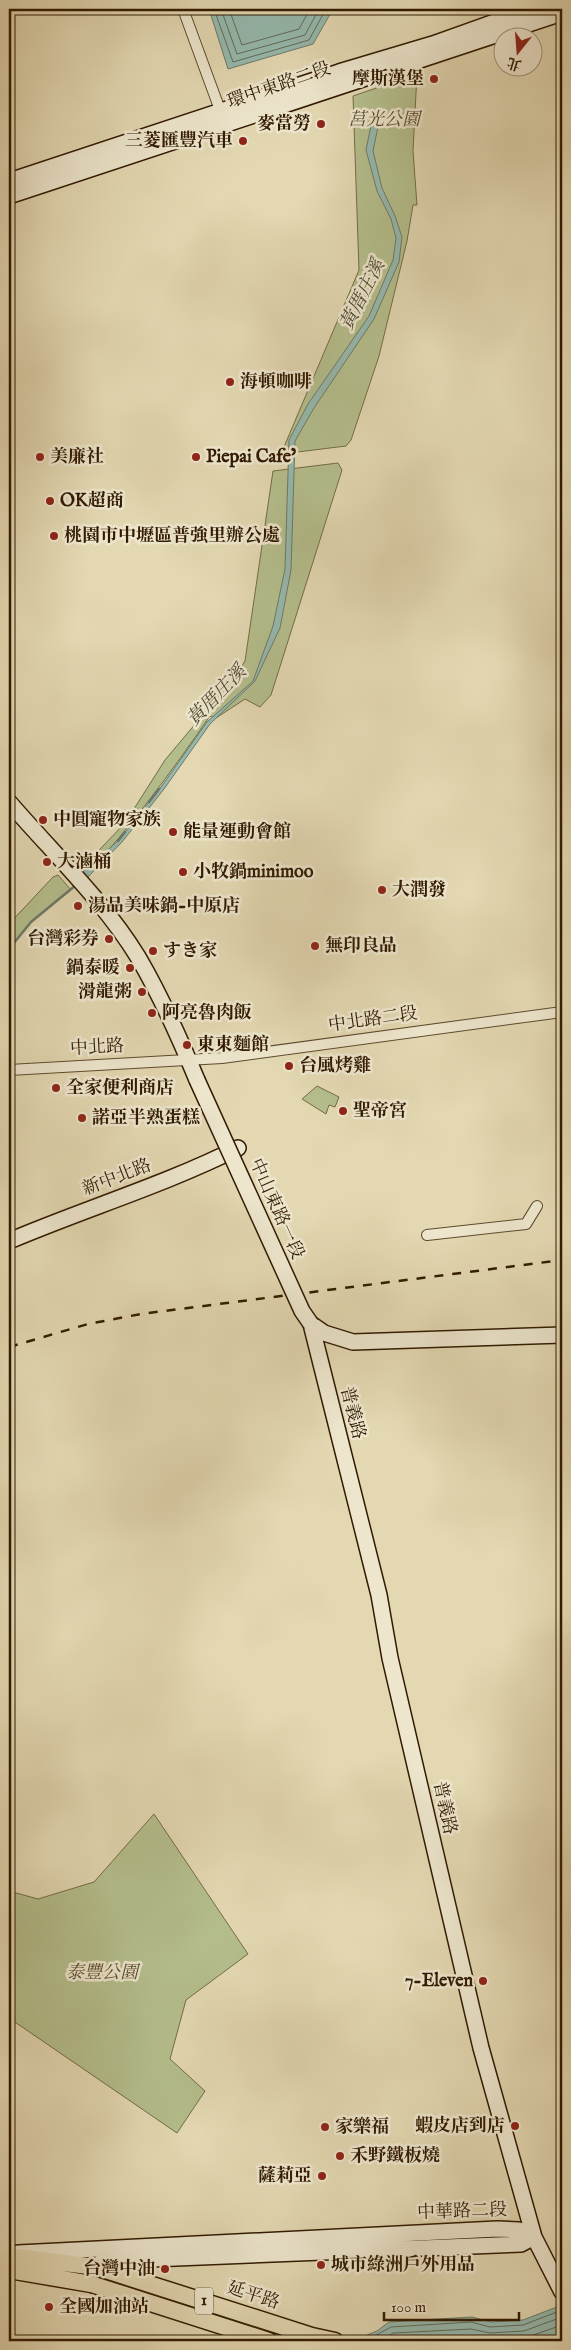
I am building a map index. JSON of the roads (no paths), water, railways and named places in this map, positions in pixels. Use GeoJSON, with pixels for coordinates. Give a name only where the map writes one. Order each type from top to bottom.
{"type":"FeatureCollection","features":[{"type":"Feature","properties":{"kind":"main road","name":"中華路二段"},"geometry":{"type":"LineString","coordinates":[[9,2255],[96,2267]]}},
{"type":"Feature","properties":{"kind":"main road","name":"延平路"},"geometry":{"type":"LineString","coordinates":[[96,2267],[312,2336],[335,2341]]}},
{"type":"Feature","properties":{"kind":"main road","name":"1"},"geometry":{"type":"LineString","coordinates":[[9,2270],[91,2284],[269,2341]]}},
{"type":"Feature","properties":{"kind":"street"},"geometry":{"type":"LineString","coordinates":[[183,9],[220,110]]}},
{"type":"Feature","properties":{"kind":"street","name":"環中東路二段"},"geometry":{"type":"LineString","coordinates":[[9,181],[220,110],[433,44],[531,9]]}},
{"type":"Feature","properties":{"kind":"street","name":"環中東路二段"},"geometry":{"type":"LineString","coordinates":[[9,196],[562,13]]}},
{"type":"Feature","properties":{"kind":"street","name":"中山東路一段"},"geometry":{"type":"LineString","coordinates":[[9,802],[80,883],[137,956],[156,990],[188,1058],[310,1324]]}},
{"type":"Feature","properties":{"kind":"street","name":"中北路二段"},"geometry":{"type":"LineString","coordinates":[[188,1058],[222,1058],[562,1012]]}},
{"type":"Feature","properties":{"kind":"street","name":"中北路"},"geometry":{"type":"LineString","coordinates":[[9,1070],[188,1058]]}},
{"type":"Feature","properties":{"kind":"street","name":"新中北路"},"geometry":{"type":"LineString","coordinates":[[9,1242],[105,1202],[163,1181],[238,1148]]}},
{"type":"Feature","properties":{"kind":"street"},"geometry":{"type":"LineString","coordinates":[[427,1236],[526,1224],[537,1206]]}},
{"type":"Feature","properties":{"kind":"street"},"geometry":{"type":"LineString","coordinates":[[310,1324],[324,1332],[353,1342],[557,1336]]}},
{"type":"Feature","properties":{"kind":"street","name":"普義路"},"geometry":{"type":"LineString","coordinates":[[310,1324],[379,1595],[390,1658],[481,2048],[534,2236],[562,2292]]}},
{"type":"Feature","properties":{"kind":"street","name":"中華路二段"},"geometry":{"type":"LineString","coordinates":[[9,2255],[497,2230],[519,2230],[534,2236]]}},
{"type":"Feature","properties":{"kind":"street","name":"中華路二段"},"geometry":{"type":"LineString","coordinates":[[96,2267],[103,2261],[521,2244],[534,2236]]}},
{"type":"Feature","properties":{"kind":"street"},"geometry":{"type":"LineString","coordinates":[[91,2284],[96,2267]]}},
{"type":"Feature","properties":{"kind":"water"},"geometry":{"type":"Polygon","coordinates":[[[209,9],[333,9],[313,44],[228,69],[209,9]]]}},
{"type":"Feature","properties":{"kind":"water"},"geometry":{"type":"Polygon","coordinates":[[[373,116],[380,117],[373,151],[382,188],[402,237],[399,262],[374,319],[314,408],[295,441],[291,570],[280,628],[255,681],[210,724],[164,789],[122,842],[85,880],[80,874],[119,840],[161,787],[207,722],[253,681],[273,626],[285,569],[289,440],[308,404],[369,316],[393,260],[396,238],[391,219],[377,191],[366,150],[373,116]]]}},
{"type":"Feature","properties":{"kind":"water"},"geometry":{"type":"Polygon","coordinates":[[[562,2305],[562,2341],[352,2341],[377,2331],[389,2322],[472,2317],[491,2322],[523,2320],[562,2305]]]}},
{"type":"Feature","properties":{"kind":"waterway","name":"黃厝庄溪"},"geometry":{"type":"LineString","coordinates":[[149,802],[159,789]]}},
{"type":"Feature","properties":{"kind":"waterway","name":"黃厝庄溪"},"geometry":{"type":"LineString","coordinates":[[132,824],[142,810]]}},
{"type":"Feature","properties":{"kind":"waterway","name":"黃厝庄溪"},"geometry":{"type":"LineString","coordinates":[[118,841],[125,832]]}},
{"type":"Feature","properties":{"kind":"waterway","name":"黃厝庄溪"},"geometry":{"type":"LineString","coordinates":[[9,949],[31,922],[76,885]]}},
{"type":"Feature","properties":{"kind":"railway"},"geometry":{"type":"LineString","coordinates":[[9,1347],[88,1324],[141,1314],[562,1260]]}},
{"type":"Feature","properties":{"kind":"place","name":"摩斯漢堡"},"geometry":{"type":"Point","coordinates":[434,79]}},
{"type":"Feature","properties":{"kind":"place","name":"麥當勞"},"geometry":{"type":"Point","coordinates":[321,124]}},
{"type":"Feature","properties":{"kind":"place","name":"三菱匯豐汽車"},"geometry":{"type":"Point","coordinates":[243,141]}},
{"type":"Feature","properties":{"kind":"place","name":"海頓咖啡"},"geometry":{"type":"Point","coordinates":[230,382]}},
{"type":"Feature","properties":{"kind":"place","name":"美廉社"},"geometry":{"type":"Point","coordinates":[40,457]}},
{"type":"Feature","properties":{"kind":"place","name":"Piepai Cafe’"},"geometry":{"type":"Point","coordinates":[196,457]}},
{"type":"Feature","properties":{"kind":"place","name":"OK超商"},"geometry":{"type":"Point","coordinates":[50,501]}},
{"type":"Feature","properties":{"kind":"place","name":"桃園市中壢區普強里辦公處"},"geometry":{"type":"Point","coordinates":[54,536]}},
{"type":"Feature","properties":{"kind":"place","name":"中圓寵物家族"},"geometry":{"type":"Point","coordinates":[43,820]}},
{"type":"Feature","properties":{"kind":"place","name":"能量運動會館"},"geometry":{"type":"Point","coordinates":[173,832]}},
{"type":"Feature","properties":{"kind":"place","name":"大滷桶"},"geometry":{"type":"Point","coordinates":[47,862]}},
{"type":"Feature","properties":{"kind":"place","name":"小牧鍋minimoo"},"geometry":{"type":"Point","coordinates":[183,872]}},
{"type":"Feature","properties":{"kind":"place","name":"大潤發"},"geometry":{"type":"Point","coordinates":[382,890]}},
{"type":"Feature","properties":{"kind":"place","name":"湯品美味鍋-中原店"},"geometry":{"type":"Point","coordinates":[78,906]}},
{"type":"Feature","properties":{"kind":"place","name":"台灣彩券"},"geometry":{"type":"Point","coordinates":[109,939]}},
{"type":"Feature","properties":{"kind":"place","name":"無印良品"},"geometry":{"type":"Point","coordinates":[315,946]}},
{"type":"Feature","properties":{"kind":"place","name":"すき家"},"geometry":{"type":"Point","coordinates":[153,951]}},
{"type":"Feature","properties":{"kind":"place","name":"鍋泰暖"},"geometry":{"type":"Point","coordinates":[130,968]}},
{"type":"Feature","properties":{"kind":"place","name":"滑龍粥"},"geometry":{"type":"Point","coordinates":[142,992]}},
{"type":"Feature","properties":{"kind":"place","name":"阿亮魯肉飯"},"geometry":{"type":"Point","coordinates":[152,1013]}},
{"type":"Feature","properties":{"kind":"place","name":"東東麵館"},"geometry":{"type":"Point","coordinates":[187,1045]}},
{"type":"Feature","properties":{"kind":"place","name":"台風烤雞"},"geometry":{"type":"Point","coordinates":[289,1066]}},
{"type":"Feature","properties":{"kind":"place","name":"全家便利商店"},"geometry":{"type":"Point","coordinates":[56,1088]}},
{"type":"Feature","properties":{"kind":"place","name":"聖帝宮"},"geometry":{"type":"Point","coordinates":[343,1111]}},
{"type":"Feature","properties":{"kind":"place","name":"諾亞半熟蛋糕"},"geometry":{"type":"Point","coordinates":[82,1118]}},
{"type":"Feature","properties":{"kind":"place","name":"7-Eleven"},"geometry":{"type":"Point","coordinates":[483,1981]}},
{"type":"Feature","properties":{"kind":"place","name":"蝦皮店到店"},"geometry":{"type":"Point","coordinates":[515,2126]}},
{"type":"Feature","properties":{"kind":"place","name":"家樂福"},"geometry":{"type":"Point","coordinates":[325,2127]}},
{"type":"Feature","properties":{"kind":"place","name":"禾野鐵板燒"},"geometry":{"type":"Point","coordinates":[340,2156]}},
{"type":"Feature","properties":{"kind":"place","name":"薩莉亞"},"geometry":{"type":"Point","coordinates":[322,2176]}},
{"type":"Feature","properties":{"kind":"place","name":"城市綠洲戶外用品"},"geometry":{"type":"Point","coordinates":[321,2265]}},
{"type":"Feature","properties":{"kind":"place","name":"台灣中油"},"geometry":{"type":"Point","coordinates":[165,2269]}},
{"type":"Feature","properties":{"kind":"place","name":"全國加油站"},"geometry":{"type":"Point","coordinates":[49,2307]}},
{"type":"Feature","properties":{"kind":"park label","name":"莒光公園"},"geometry":{"type":"Point","coordinates":[384,120]}},
{"type":"Feature","properties":{"kind":"park label","name":"泰豐公園"},"geometry":{"type":"Point","coordinates":[102,1973]}}]}
